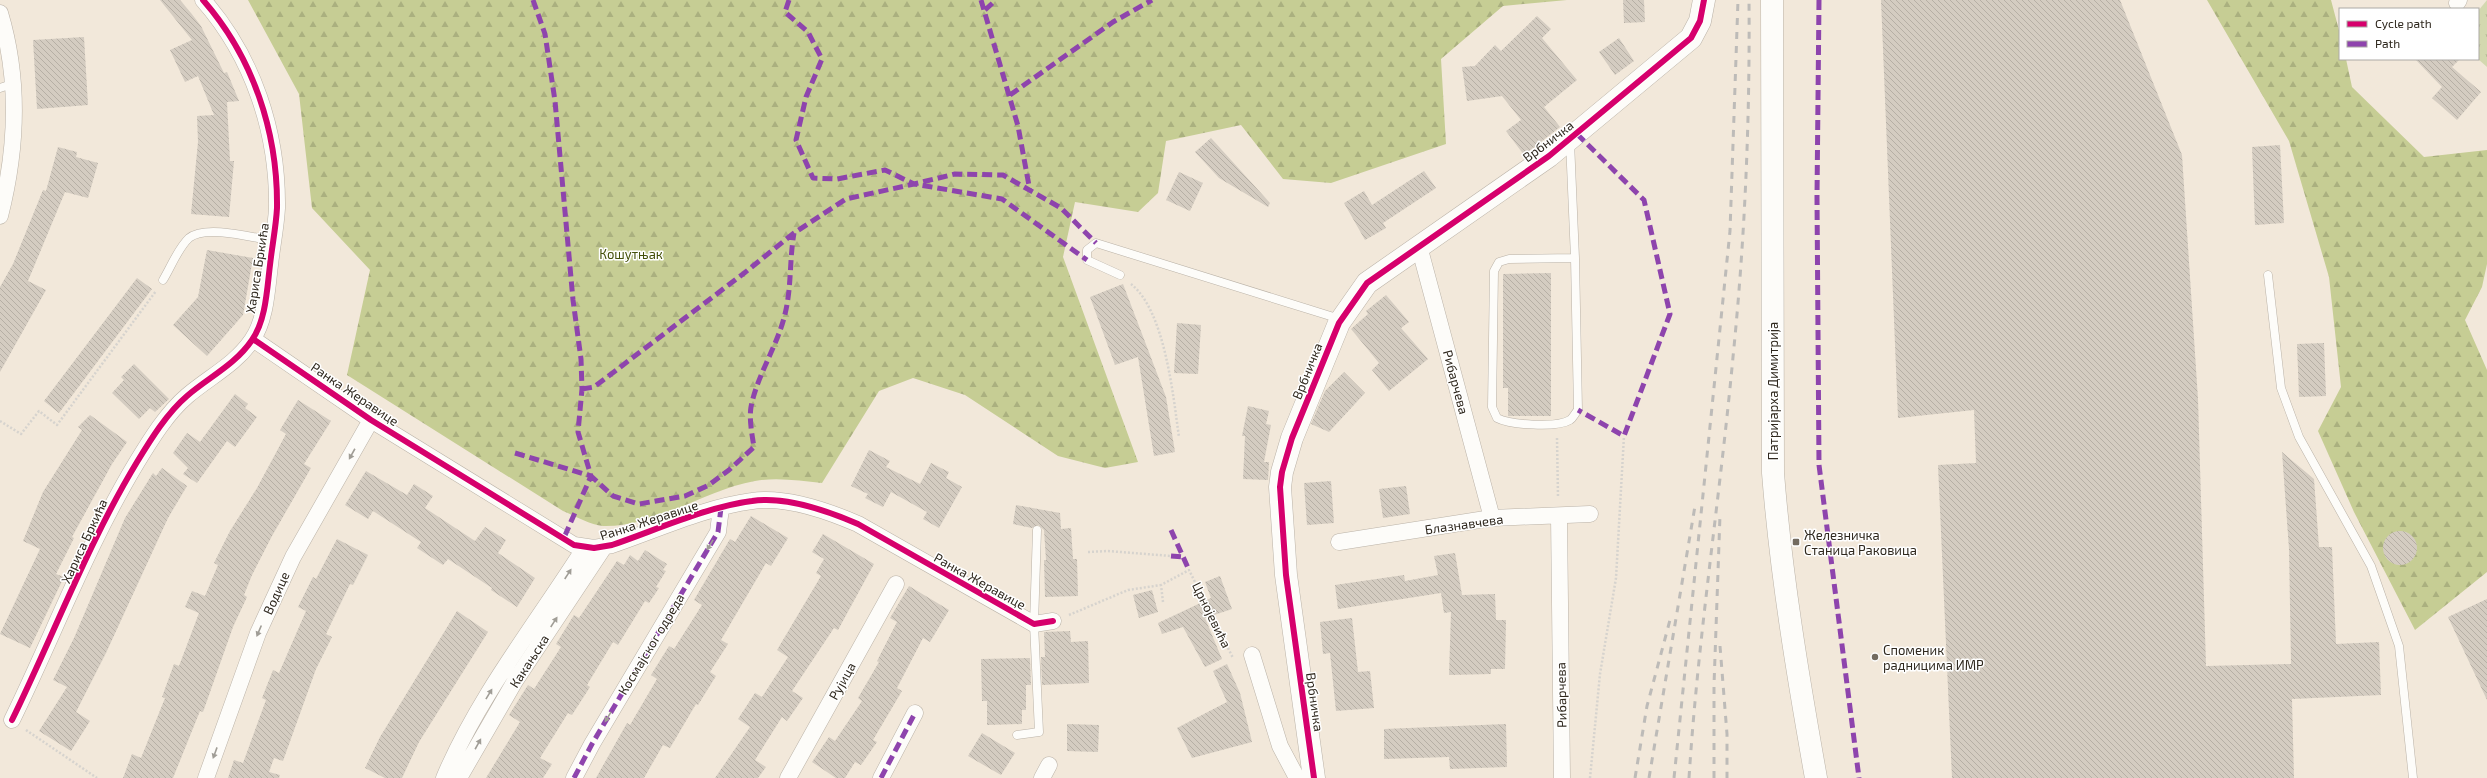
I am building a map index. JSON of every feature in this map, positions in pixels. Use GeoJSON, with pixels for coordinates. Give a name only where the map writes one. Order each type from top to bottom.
{"type":"FeatureCollection","features":[{"type":"Feature","properties":{"kind":"street","name":"Хариса Бркића"},"geometry":{"type":"LineString","coordinates":[[12,720],[112,504],[139,459],[168,417],[186,398],[234,362],[253,338],[266,296],[277,209],[276,167],[267,121],[251,74],[224,28],[203,0]]}},
{"type":"Feature","properties":{"kind":"street","name":"Врбничка"},"geometry":{"type":"LineString","coordinates":[[1314,778],[1286,575],[1280,487],[1282,472],[1292,438],[1341,319],[1367,283],[1569,140],[1612,101],[1691,38],[1700,21],[1704,0]]}},
{"type":"Feature","properties":{"kind":"street","name":"Патријарха Димитрија"},"geometry":{"type":"LineString","coordinates":[[1772,0],[1773,473],[1778,534],[1799,682],[1816,778]]}},
{"type":"Feature","properties":{"kind":"street"},"geometry":{"type":"LineString","coordinates":[[0,13],[6,86],[15,118],[10,177],[0,216]]}},
{"type":"Feature","properties":{"kind":"street","name":"Рибарчева"},"geometry":{"type":"LineString","coordinates":[[1419,246],[1492,518]]}},
{"type":"Feature","properties":{"kind":"street","name":"Ранка Жеравице"},"geometry":{"type":"LineString","coordinates":[[253,338],[371,420],[563,540],[585,548],[604,547],[721,508],[752,500],[804,505],[830,512],[858,524],[1034,624]]}},
{"type":"Feature","properties":{"kind":"street","name":"Водице"},"geometry":{"type":"LineString","coordinates":[[206,778],[258,633],[293,557],[371,420]]}},
{"type":"Feature","properties":{"kind":"street","name":"Космајског одреда"},"geometry":{"type":"LineString","coordinates":[[574,778],[592,744],[718,532],[721,508]]}},
{"type":"Feature","properties":{"kind":"street","name":"Блазнавчева"},"geometry":{"type":"LineString","coordinates":[[1339,542],[1492,518],[1590,514]]}},
{"type":"Feature","properties":{"kind":"street","name":"Рибарчева"},"geometry":{"type":"LineString","coordinates":[[1559,516],[1562,778]]}},
{"type":"Feature","properties":{"kind":"street","name":"Какањска"},"geometry":{"type":"LineString","coordinates":[[459,778],[515,681],[604,547]]}},
{"type":"Feature","properties":{"kind":"street","name":"Какањска"},"geometry":{"type":"LineString","coordinates":[[444,778],[468,728],[499,676],[585,548]]}},
{"type":"Feature","properties":{"kind":"street","name":"Рујица"},"geometry":{"type":"LineString","coordinates":[[788,778],[896,584]]}},
{"type":"Feature","properties":{"kind":"street"},"geometry":{"type":"LineString","coordinates":[[1034,624],[1053,621]]}},
{"type":"Feature","properties":{"kind":"street"},"geometry":{"type":"LineString","coordinates":[[1252,655],[1280,746],[1297,778]]}},
{"type":"Feature","properties":{"kind":"street"},"geometry":{"type":"LineString","coordinates":[[881,778],[915,713]]}},
{"type":"Feature","properties":{"kind":"lane"},"geometry":{"type":"LineString","coordinates":[[1569,140],[1575,258],[1578,410],[1570,420],[1556,424],[1508,423],[1497,418],[1492,407],[1494,271],[1499,262],[1509,259],[1575,258]]}},
{"type":"Feature","properties":{"kind":"lane"},"geometry":{"type":"LineString","coordinates":[[163,280],[183,246],[189,238],[197,234],[215,232],[274,241]]}},
{"type":"Feature","properties":{"kind":"lane"},"geometry":{"type":"LineString","coordinates":[[1120,275],[1087,260],[1087,250],[1096,243],[1341,319]]}},
{"type":"Feature","properties":{"kind":"lane"},"geometry":{"type":"LineString","coordinates":[[2268,275],[2281,388],[2300,437],[2371,566],[2399,646],[2413,778]]}},
{"type":"Feature","properties":{"kind":"lane"},"geometry":{"type":"LineString","coordinates":[[1017,735],[1039,732],[1034,624],[1036,530]]}},
{"type":"Feature","properties":{"kind":"path"},"geometry":{"type":"LineString","coordinates":[[1120,275],[1138,290],[1162,340],[1179,437]]}},
{"type":"Feature","properties":{"kind":"path"},"geometry":{"type":"LineString","coordinates":[[0,421],[21,434],[39,411],[58,425],[163,280]]}},
{"type":"Feature","properties":{"kind":"path"},"geometry":{"type":"LineString","coordinates":[[1556,424],[1559,516]]}},
{"type":"Feature","properties":{"kind":"path"},"geometry":{"type":"LineString","coordinates":[[1590,778],[1600,674],[1616,578],[1624,436]]}},
{"type":"Feature","properties":{"kind":"path"},"geometry":{"type":"LineString","coordinates":[[1088,552],[1108,551],[1171,556]]}},
{"type":"Feature","properties":{"kind":"path"},"geometry":{"type":"LineString","coordinates":[[1161,585],[1163,602]]}},
{"type":"Feature","properties":{"kind":"path"},"geometry":{"type":"LineString","coordinates":[[12,720],[97,778]]}},
{"type":"Feature","properties":{"kind":"green space","name":"Кошутњак"},"geometry":{"type":"Polygon","coordinates":[[[248,0],[1567,0],[1503,6],[1441,59],[1446,144],[1331,183],[1283,179],[1241,125],[1166,141],[1158,193],[1138,212],[1075,202],[1063,257],[1138,462],[1105,468],[1058,456],[965,395],[913,378],[879,391],[822,483],[781,479],[755,481],[717,492],[662,515],[643,521],[623,525],[603,526],[588,522],[563,511],[347,375],[370,270],[312,208],[299,94],[248,0]]]}},
{"type":"Feature","properties":{"kind":"green space"},"geometry":{"type":"Polygon","coordinates":[[[2207,0],[2331,0],[2339,30],[2339,60],[2346,60],[2352,87],[2424,157],[2487,150],[2487,264],[2482,287],[2465,320],[2487,370],[2487,572],[2415,630],[2354,512],[2318,431],[2341,387],[2329,277],[2289,141],[2207,0]]]}},
{"type":"Feature","properties":{"kind":"green space"},"geometry":{"type":"Polygon","coordinates":[[[2487,0],[2487,67],[2479,60],[2479,10],[2487,0]]]}},
{"type":"Feature","properties":{"kind":"building"},"geometry":{"type":"Polygon","coordinates":[[[160,0],[180,0],[191,13],[201,26],[224,73],[227,72],[239,101],[227,102],[230,161],[234,161],[229,217],[191,214],[198,142],[197,116],[214,115],[198,76],[185,82],[170,50],[192,40],[160,0]]]}},
{"type":"Feature","properties":{"kind":"building"},"geometry":{"type":"Polygon","coordinates":[[[1623,0],[1644,0],[1645,22],[1624,23],[1623,0]]]}},
{"type":"Feature","properties":{"kind":"building"},"geometry":{"type":"Polygon","coordinates":[[[1881,0],[2120,0],[2182,155],[2198,399],[2206,666],[2291,664],[2289,549],[2282,452],[2314,479],[2319,547],[2332,547],[2336,644],[2379,642],[2381,695],[2292,699],[2294,778],[1952,778],[1938,465],[1976,463],[1974,410],[1898,418],[1881,0]]]}},
{"type":"Feature","properties":{"kind":"building"},"geometry":{"type":"Polygon","coordinates":[[[1537,16],[1551,29],[1542,38],[1577,80],[1544,107],[1560,127],[1524,155],[1506,131],[1521,120],[1502,96],[1467,101],[1462,67],[1475,66],[1495,45],[1501,51],[1537,16]]]}},
{"type":"Feature","properties":{"kind":"building"},"geometry":{"type":"Polygon","coordinates":[[[84,37],[88,105],[37,109],[33,40],[84,37]]]}},
{"type":"Feature","properties":{"kind":"building"},"geometry":{"type":"Polygon","coordinates":[[[1619,38],[1634,61],[1615,75],[1599,52],[1619,38]]]}},
{"type":"Feature","properties":{"kind":"building"},"geometry":{"type":"Polygon","coordinates":[[[2416,60],[2459,60],[2452,67],[2481,92],[2457,120],[2432,98],[2442,87],[2416,60]]]}},
{"type":"Feature","properties":{"kind":"building"},"geometry":{"type":"Polygon","coordinates":[[[1211,138],[1270,203],[1268,207],[1219,178],[1195,152],[1211,138]]]}},
{"type":"Feature","properties":{"kind":"building"},"geometry":{"type":"Polygon","coordinates":[[[2280,145],[2284,223],[2255,225],[2252,147],[2280,145]]]}},
{"type":"Feature","properties":{"kind":"building"},"geometry":{"type":"Polygon","coordinates":[[[58,147],[77,152],[76,157],[98,163],[88,198],[65,192],[28,281],[46,290],[0,372],[0,287],[13,264],[43,190],[46,191],[58,147]]]}},
{"type":"Feature","properties":{"kind":"building"},"geometry":{"type":"Polygon","coordinates":[[[1424,171],[1436,188],[1383,223],[1386,228],[1365,240],[1344,203],[1364,191],[1372,205],[1424,171]]]}},
{"type":"Feature","properties":{"kind":"building"},"geometry":{"type":"Polygon","coordinates":[[[1179,172],[1203,183],[1190,211],[1166,200],[1179,172]]]}},
{"type":"Feature","properties":{"kind":"building"},"geometry":{"type":"Polygon","coordinates":[[[207,250],[253,258],[243,315],[207,356],[173,325],[198,297],[207,250]]]}},
{"type":"Feature","properties":{"kind":"building"},"geometry":{"type":"Polygon","coordinates":[[[1551,273],[1551,416],[1508,416],[1508,388],[1503,388],[1503,274],[1551,273]]]}},
{"type":"Feature","properties":{"kind":"building"},"geometry":{"type":"Polygon","coordinates":[[[137,278],[152,289],[59,413],[44,401],[137,278]]]}},
{"type":"Feature","properties":{"kind":"building"},"geometry":{"type":"Polygon","coordinates":[[[1123,284],[1166,397],[1175,452],[1154,456],[1138,357],[1115,365],[1090,297],[1123,284]]]}},
{"type":"Feature","properties":{"kind":"building"},"geometry":{"type":"Polygon","coordinates":[[[1386,295],[1409,322],[1401,328],[1428,359],[1389,391],[1372,370],[1379,363],[1351,329],[1368,314],[1366,311],[1386,295]]]}},
{"type":"Feature","properties":{"kind":"building"},"geometry":{"type":"Polygon","coordinates":[[[1177,323],[1201,325],[1198,374],[1174,373],[1177,323]]]}},
{"type":"Feature","properties":{"kind":"building"},"geometry":{"type":"Polygon","coordinates":[[[2324,343],[2326,396],[2299,397],[2297,344],[2324,343]]]}},
{"type":"Feature","properties":{"kind":"building"},"geometry":{"type":"Polygon","coordinates":[[[134,364],[169,399],[155,412],[150,408],[139,419],[112,393],[124,380],[121,377],[134,364]]]}},
{"type":"Feature","properties":{"kind":"building"},"geometry":{"type":"Polygon","coordinates":[[[1344,372],[1365,393],[1329,432],[1311,424],[1325,391],[1344,372]]]}},
{"type":"Feature","properties":{"kind":"building"},"geometry":{"type":"Polygon","coordinates":[[[235,394],[248,404],[245,408],[257,417],[235,447],[227,441],[197,483],[183,474],[188,468],[173,453],[187,433],[200,442],[235,394]]]}},
{"type":"Feature","properties":{"kind":"building"},"geometry":{"type":"Polygon","coordinates":[[[298,400],[331,421],[304,464],[311,468],[272,536],[252,575],[244,595],[247,597],[233,627],[203,712],[200,711],[173,778],[123,778],[132,754],[141,758],[165,698],[162,697],[174,664],[179,666],[199,613],[185,607],[192,591],[205,596],[218,565],[214,563],[230,531],[257,488],[286,434],[280,430],[298,400]]]}},
{"type":"Feature","properties":{"kind":"building"},"geometry":{"type":"Polygon","coordinates":[[[1248,406],[1269,411],[1266,424],[1271,425],[1264,462],[1269,462],[1268,480],[1243,479],[1245,436],[1242,436],[1248,406]]]}},
{"type":"Feature","properties":{"kind":"building"},"geometry":{"type":"Polygon","coordinates":[[[90,415],[127,442],[112,464],[72,537],[74,538],[56,574],[64,577],[30,648],[0,634],[40,549],[23,541],[43,492],[82,430],[78,427],[90,415]]]}},
{"type":"Feature","properties":{"kind":"building"},"geometry":{"type":"Polygon","coordinates":[[[869,450],[890,461],[886,467],[920,484],[931,463],[949,472],[946,478],[962,487],[939,528],[923,519],[927,512],[891,492],[883,507],[865,498],[868,494],[851,486],[869,450]]]}},
{"type":"Feature","properties":{"kind":"building"},"geometry":{"type":"Polygon","coordinates":[[[162,468],[187,486],[168,518],[106,653],[76,712],[90,721],[71,751],[39,731],[67,687],[53,680],[74,638],[125,518],[153,473],[156,476],[162,468]]]}},
{"type":"Feature","properties":{"kind":"building"},"geometry":{"type":"Polygon","coordinates":[[[366,471],[407,495],[414,484],[433,496],[425,508],[475,541],[485,527],[506,540],[498,553],[535,578],[517,607],[491,590],[492,588],[448,559],[443,565],[417,548],[421,542],[373,511],[368,519],[345,505],[366,471]]]}},
{"type":"Feature","properties":{"kind":"building"},"geometry":{"type":"Polygon","coordinates":[[[1331,481],[1334,523],[1307,525],[1304,483],[1331,481]]]}},
{"type":"Feature","properties":{"kind":"building"},"geometry":{"type":"Polygon","coordinates":[[[1406,486],[1410,514],[1383,518],[1379,489],[1406,486]]]}},
{"type":"Feature","properties":{"kind":"building"},"geometry":{"type":"Polygon","coordinates":[[[1016,505],[1060,513],[1061,529],[1071,528],[1073,559],[1077,559],[1078,596],[1045,597],[1044,560],[1046,560],[1044,530],[1038,525],[1032,528],[1013,524],[1016,505]]]}},
{"type":"Feature","properties":{"kind":"building"},"geometry":{"type":"Polygon","coordinates":[[[751,516],[788,538],[771,566],[766,563],[721,640],[728,644],[710,672],[716,676],[698,705],[696,704],[670,748],[663,745],[644,778],[596,778],[627,723],[630,725],[657,679],[651,675],[669,646],[674,649],[702,605],[694,600],[730,539],[735,542],[751,516]]]}},
{"type":"Feature","properties":{"kind":"building"},"geometry":{"type":"Polygon","coordinates":[[[2400,531],[2412,536],[2417,548],[2412,560],[2400,565],[2388,560],[2383,548],[2388,536],[2400,531]]]}},
{"type":"Feature","properties":{"kind":"building"},"geometry":{"type":"Polygon","coordinates":[[[823,534],[874,564],[838,630],[834,628],[792,691],[803,698],[787,721],[782,717],[755,760],[766,767],[758,778],[715,778],[750,727],[738,719],[755,693],[762,697],[788,657],[777,650],[821,576],[816,573],[824,559],[812,552],[823,534]]]}},
{"type":"Feature","properties":{"kind":"building"},"geometry":{"type":"Polygon","coordinates":[[[337,539],[368,555],[353,585],[350,584],[326,634],[332,637],[316,669],[283,761],[274,758],[269,772],[280,775],[279,778],[228,778],[234,760],[243,763],[266,700],[262,698],[273,670],[279,673],[306,611],[298,607],[313,577],[316,579],[337,539]]]}},
{"type":"Feature","properties":{"kind":"building"},"geometry":{"type":"Polygon","coordinates":[[[645,550],[667,564],[663,570],[666,571],[656,587],[659,588],[649,603],[645,601],[618,645],[613,642],[587,685],[590,687],[572,715],[568,713],[540,758],[552,764],[543,778],[486,778],[520,722],[509,715],[528,685],[534,689],[561,647],[556,644],[574,615],[579,618],[617,561],[624,565],[630,555],[638,561],[645,550]]]}},
{"type":"Feature","properties":{"kind":"building"},"geometry":{"type":"Polygon","coordinates":[[[1455,553],[1462,595],[1495,594],[1496,620],[1506,620],[1505,669],[1491,669],[1491,674],[1449,675],[1451,612],[1444,613],[1441,593],[1338,609],[1335,585],[1404,575],[1405,581],[1438,575],[1434,556],[1455,553]]]}},
{"type":"Feature","properties":{"kind":"building"},"geometry":{"type":"Polygon","coordinates":[[[1220,576],[1232,609],[1205,618],[1222,659],[1205,667],[1183,627],[1162,634],[1158,623],[1211,598],[1205,582],[1220,576]]]}},
{"type":"Feature","properties":{"kind":"building"},"geometry":{"type":"Polygon","coordinates":[[[909,586],[949,610],[930,642],[923,638],[897,688],[902,691],[873,740],[877,742],[861,765],[855,762],[845,778],[836,778],[812,762],[829,737],[835,741],[862,701],[858,698],[879,662],[877,661],[897,622],[890,618],[909,586]]]}},
{"type":"Feature","properties":{"kind":"building"},"geometry":{"type":"Polygon","coordinates":[[[1152,590],[1158,612],[1139,618],[1133,595],[1152,590]]]}},
{"type":"Feature","properties":{"kind":"building"},"geometry":{"type":"Polygon","coordinates":[[[2487,599],[2487,700],[2448,617],[2487,599]]]}},
{"type":"Feature","properties":{"kind":"building"},"geometry":{"type":"Polygon","coordinates":[[[457,611],[488,632],[419,742],[402,778],[385,778],[365,768],[380,737],[457,611]]]}},
{"type":"Feature","properties":{"kind":"building"},"geometry":{"type":"Polygon","coordinates":[[[1352,618],[1358,672],[1370,671],[1374,708],[1336,711],[1330,653],[1323,654],[1320,622],[1352,618]]]}},
{"type":"Feature","properties":{"kind":"building"},"geometry":{"type":"Polygon","coordinates":[[[1070,631],[1071,642],[1088,641],[1089,683],[1042,685],[1041,657],[1045,657],[1044,632],[1070,631]]]}},
{"type":"Feature","properties":{"kind":"building"},"geometry":{"type":"Polygon","coordinates":[[[1030,658],[1031,685],[1026,685],[1026,710],[1022,710],[1022,724],[987,725],[987,701],[982,701],[981,659],[1030,658]]]}},
{"type":"Feature","properties":{"kind":"building"},"geometry":{"type":"Polygon","coordinates":[[[1227,664],[1240,693],[1252,742],[1192,758],[1177,728],[1227,702],[1213,671],[1227,664]]]}},
{"type":"Feature","properties":{"kind":"building"},"geometry":{"type":"Polygon","coordinates":[[[1067,724],[1099,725],[1098,752],[1067,751],[1067,724]]]}},
{"type":"Feature","properties":{"kind":"building"},"geometry":{"type":"Polygon","coordinates":[[[1506,724],[1507,767],[1450,769],[1449,757],[1384,759],[1384,729],[1506,724]]]}},
{"type":"Feature","properties":{"kind":"building"},"geometry":{"type":"Polygon","coordinates":[[[982,733],[1015,753],[1001,775],[968,756],[982,733]]]}},
{"type":"Feature","properties":{"kind":"railway"},"geometry":{"type":"LineString","coordinates":[[1674,778],[1730,231],[1738,0]]}},
{"type":"Feature","properties":{"kind":"railway"},"geometry":{"type":"LineString","coordinates":[[1689,778],[1703,620],[1728,410],[1741,268],[1748,134],[1749,0]]}},
{"type":"Feature","properties":{"kind":"railway"},"geometry":{"type":"LineString","coordinates":[[1649,778],[1695,506]]}},
{"type":"Feature","properties":{"kind":"railway"},"geometry":{"type":"LineString","coordinates":[[1714,778],[1714,685],[1720,515]]}},
{"type":"Feature","properties":{"kind":"railway"},"geometry":{"type":"LineString","coordinates":[[1635,778],[1647,706],[1670,620]]}},
{"type":"Feature","properties":{"kind":"railway"},"geometry":{"type":"LineString","coordinates":[[1720,646],[1727,734],[1727,778]]}},
{"type":"Feature","properties":{"kind":"marked path"},"geometry":{"type":"LineString","coordinates":[[533,0],[545,34],[555,101],[573,300],[581,359],[582,389],[578,432],[591,476],[613,496],[639,504],[685,496],[709,485],[729,470],[754,447],[750,412],[758,384],[781,329],[787,307],[794,233]]}},
{"type":"Feature","properties":{"kind":"marked path"},"geometry":{"type":"LineString","coordinates":[[789,0],[785,12],[808,32],[822,59],[806,97],[796,140],[813,178],[837,179],[885,170],[914,184],[955,174],[1003,175],[1061,208],[1096,243]]}},
{"type":"Feature","properties":{"kind":"marked path"},"geometry":{"type":"LineString","coordinates":[[981,0],[1018,126],[1030,191]]}},
{"type":"Feature","properties":{"kind":"marked path"},"geometry":{"type":"LineString","coordinates":[[985,10],[996,0]]}},
{"type":"Feature","properties":{"kind":"marked path"},"geometry":{"type":"LineString","coordinates":[[1010,95],[1113,22],[1152,0]]}},
{"type":"Feature","properties":{"kind":"marked path"},"geometry":{"type":"LineString","coordinates":[[1819,0],[1817,197],[1819,465],[1859,778]]}},
{"type":"Feature","properties":{"kind":"marked path"},"geometry":{"type":"LineString","coordinates":[[1577,134],[1644,200],[1670,314],[1624,436],[1578,410]]}},
{"type":"Feature","properties":{"kind":"marked path"},"geometry":{"type":"LineString","coordinates":[[582,389],[594,387],[743,274],[794,233],[846,199],[914,184],[1002,199],[1087,260]]}},
{"type":"Feature","properties":{"kind":"marked path"},"geometry":{"type":"LineString","coordinates":[[515,453],[591,476],[563,540]]}},
{"type":"Feature","properties":{"kind":"marked path"},"geometry":{"type":"LineString","coordinates":[[574,778],[592,744],[718,532],[721,508]]}},
{"type":"Feature","properties":{"kind":"marked path"},"geometry":{"type":"LineString","coordinates":[[1171,530],[1189,570]]}},
{"type":"Feature","properties":{"kind":"marked path"},"geometry":{"type":"LineString","coordinates":[[1171,556],[1183,557]]}},
{"type":"Feature","properties":{"kind":"marked path"},"geometry":{"type":"LineString","coordinates":[[881,778],[915,713]]}},
{"type":"Feature","properties":{"kind":"cycle path"},"geometry":{"type":"LineString","coordinates":[[12,720],[103,524],[142,453],[173,410],[195,389],[230,364],[245,349],[257,332],[263,314],[267,294],[277,208],[273,151],[259,97],[249,71],[221,22],[203,0]]}},
{"type":"Feature","properties":{"kind":"cycle path"},"geometry":{"type":"LineString","coordinates":[[1314,778],[1286,575],[1280,487],[1282,472],[1292,438],[1339,323],[1367,283],[1549,156],[1691,38],[1700,21],[1704,0]]}},
{"type":"Feature","properties":{"kind":"cycle path"},"geometry":{"type":"LineString","coordinates":[[253,339],[371,420],[574,545],[594,548],[612,545],[681,520],[717,508],[735,504],[765,500],[792,503],[833,514],[858,524],[1034,624],[1053,621]]}},
{"type":"Feature","properties":{"kind":"place","name":"Железничка Станица Раковица"},"geometry":{"type":"Point","coordinates":[1796,542]}},
{"type":"Feature","properties":{"kind":"place","name":"Споменик радницима ИМР"},"geometry":{"type":"Point","coordinates":[1875,657]}}]}
